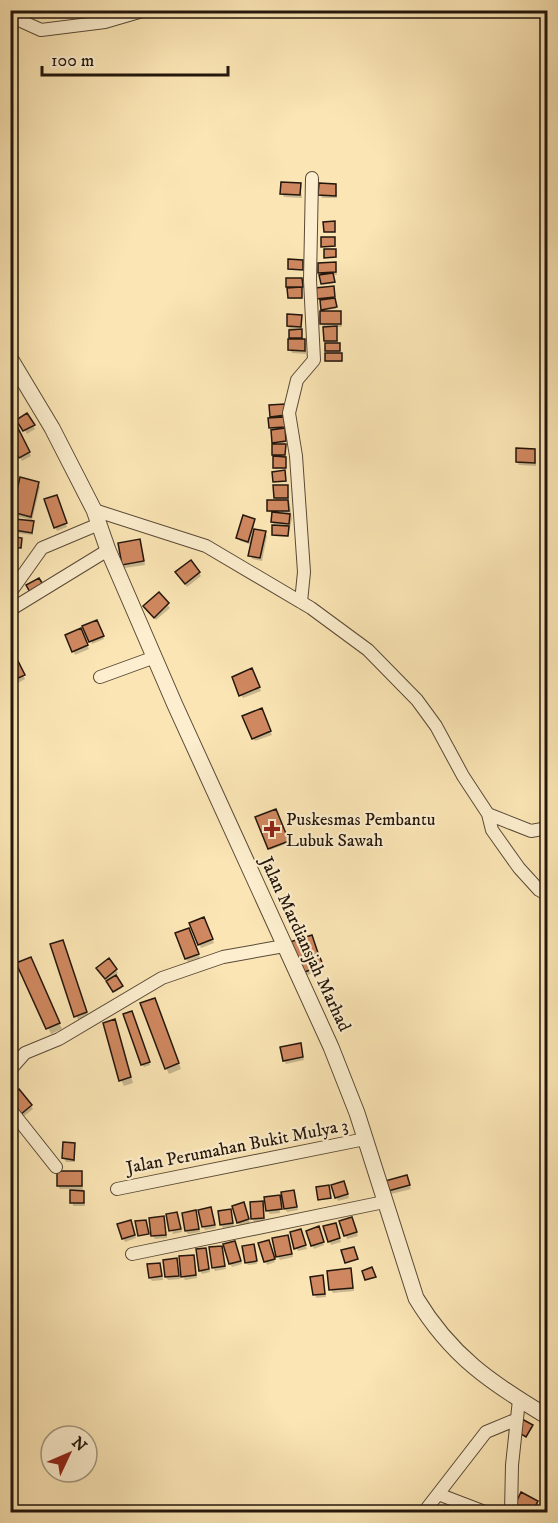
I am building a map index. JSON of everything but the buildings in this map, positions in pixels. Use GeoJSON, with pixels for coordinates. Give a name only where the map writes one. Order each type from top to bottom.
{"type":"FeatureCollection","features":[{"type":"Feature","properties":{"kind":"street"},"geometry":{"type":"LineString","coordinates":[[10,16],[40,30],[105,22],[146,10]]}},
{"type":"Feature","properties":{"kind":"street"},"geometry":{"type":"LineString","coordinates":[[301,602],[302,552],[296,456],[289,413],[297,380],[314,360],[310,280],[312,178]]}},
{"type":"Feature","properties":{"kind":"street","name":"Jalan Mardiansjah Marhad"},"geometry":{"type":"LineString","coordinates":[[10,358],[52,428],[96,517],[154,657],[331,1047],[365,1140],[408,1278],[428,1317],[469,1365],[486,1379],[548,1417]]}},
{"type":"Feature","properties":{"kind":"street"},"geometry":{"type":"LineString","coordinates":[[10,593],[42,548],[96,517],[206,546],[341,628],[368,650],[417,700],[436,726],[463,776],[488,814],[492,830],[526,875],[548,895]]}},
{"type":"Feature","properties":{"kind":"street"},"geometry":{"type":"LineString","coordinates":[[10,610],[108,550]]}},
{"type":"Feature","properties":{"kind":"street"},"geometry":{"type":"LineString","coordinates":[[100,677],[154,657]]}},
{"type":"Feature","properties":{"kind":"street"},"geometry":{"type":"LineString","coordinates":[[488,814],[531,831],[548,828]]}},
{"type":"Feature","properties":{"kind":"street"},"geometry":{"type":"LineString","coordinates":[[10,1070],[25,1053],[59,1039],[162,978],[223,957],[285,946]]}},
{"type":"Feature","properties":{"kind":"street"},"geometry":{"type":"LineString","coordinates":[[10,1109],[56,1167]]}},
{"type":"Feature","properties":{"kind":"street","name":"Jalan Perumahan Bukit Mulya 3"},"geometry":{"type":"LineString","coordinates":[[117,1189],[365,1140]]}},
{"type":"Feature","properties":{"kind":"street"},"geometry":{"type":"LineString","coordinates":[[132,1254],[384,1202]]}},
{"type":"Feature","properties":{"kind":"street"},"geometry":{"type":"LineString","coordinates":[[511,1512],[515,1420],[519,1400]]}},
{"type":"Feature","properties":{"kind":"street"},"geometry":{"type":"LineString","coordinates":[[424,1512],[486,1432],[515,1420]]}},
{"type":"Feature","properties":{"kind":"street"},"geometry":{"type":"LineString","coordinates":[[438,1494],[484,1512]]}},
{"type":"Feature","properties":{"kind":"place","name":"Puskesmas Pembantu Lubuk Sawah"},"geometry":{"type":"Point","coordinates":[272,829]}}]}
